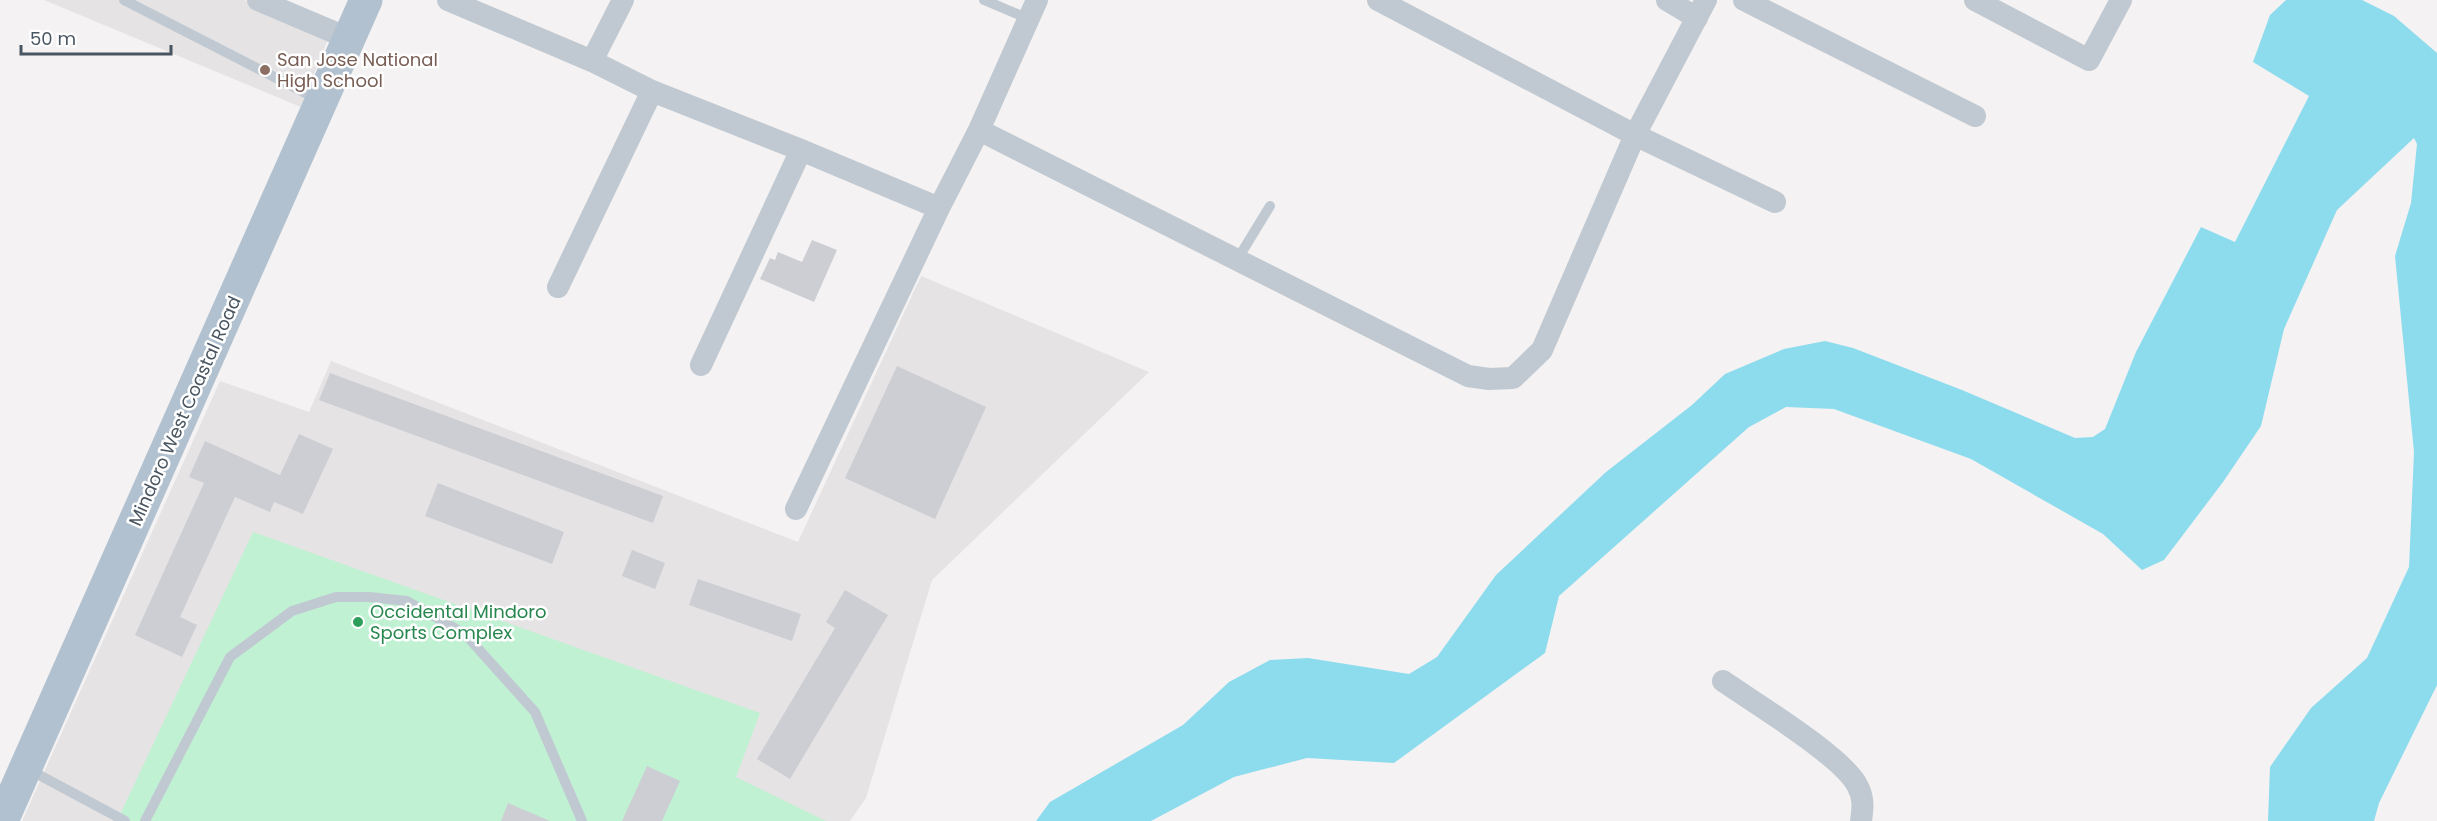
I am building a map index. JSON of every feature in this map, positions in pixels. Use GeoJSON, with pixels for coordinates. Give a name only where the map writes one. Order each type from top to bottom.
{"type":"FeatureCollection","features":[{"type":"Feature","properties":{"kind":"main road","name":"Mindoro West Coastal Road"},"geometry":{"type":"LineString","coordinates":[[2,821],[366,0]]}},
{"type":"Feature","properties":{"kind":"street"},"geometry":{"type":"LineString","coordinates":[[258,0],[350,39]]}},
{"type":"Feature","properties":{"kind":"street"},"geometry":{"type":"LineString","coordinates":[[448,0],[592,61],[652,91],[939,208]]}},
{"type":"Feature","properties":{"kind":"street"},"geometry":{"type":"LineString","coordinates":[[592,61],[623,0]]}},
{"type":"Feature","properties":{"kind":"street"},"geometry":{"type":"LineString","coordinates":[[1378,0],[1635,135],[1775,202]]}},
{"type":"Feature","properties":{"kind":"street"},"geometry":{"type":"LineString","coordinates":[[979,130],[1468,376],[1489,379],[1513,378],[1542,350],[1635,135],[1701,9],[1667,0]]}},
{"type":"Feature","properties":{"kind":"street"},"geometry":{"type":"LineString","coordinates":[[1744,0],[1976,116]]}},
{"type":"Feature","properties":{"kind":"street"},"geometry":{"type":"LineString","coordinates":[[1985,2],[2089,60],[2121,0]]}},
{"type":"Feature","properties":{"kind":"street"},"geometry":{"type":"LineString","coordinates":[[796,509],[939,208],[979,130],[1033,9]]}},
{"type":"Feature","properties":{"kind":"street"},"geometry":{"type":"LineString","coordinates":[[558,287],[652,91]]}},
{"type":"Feature","properties":{"kind":"street"},"geometry":{"type":"LineString","coordinates":[[700,364],[801,150]]}},
{"type":"Feature","properties":{"kind":"street"},"geometry":{"type":"LineString","coordinates":[[1723,681],[1809,742],[1856,782],[1863,807],[1861,821]]}},
{"type":"Feature","properties":{"kind":"lane"},"geometry":{"type":"LineString","coordinates":[[124,0],[322,101]]}},
{"type":"Feature","properties":{"kind":"lane"},"geometry":{"type":"LineString","coordinates":[[984,0],[1033,9]]}},
{"type":"Feature","properties":{"kind":"lane"},"geometry":{"type":"LineString","coordinates":[[1237,260],[1270,206]]}},
{"type":"Feature","properties":{"kind":"lane"},"geometry":{"type":"LineString","coordinates":[[145,821],[230,657],[292,611],[336,597],[369,597],[407,601],[465,634],[535,712],[582,821]]}},
{"type":"Feature","properties":{"kind":"lane"},"geometry":{"type":"LineString","coordinates":[[27,769],[125,821]]}},
{"type":"Feature","properties":{"kind":"shaded area","name":"San Jose National High School"},"geometry":{"type":"Polygon","coordinates":[[[44,0],[244,0],[330,34],[301,107],[44,0]]]}},
{"type":"Feature","properties":{"kind":"shaded area"},"geometry":{"type":"Polygon","coordinates":[[[921,276],[1149,372],[932,580],[866,798],[850,821],[22,821],[220,381],[309,412],[331,361],[798,542],[921,276]]]}},
{"type":"Feature","properties":{"kind":"green space","name":"Occidental Mindoro Sports Complex"},"geometry":{"type":"Polygon","coordinates":[[[253,532],[760,713],[736,777],[826,821],[117,821],[253,532]]]}},
{"type":"Feature","properties":{"kind":"water"},"geometry":{"type":"Polygon","coordinates":[[[2286,0],[2362,0],[2394,16],[2437,53],[2437,685],[2379,803],[2374,821],[2268,821],[2270,767],[2311,708],[2367,658],[2409,567],[2414,452],[2395,256],[2411,203],[2417,144],[2414,138],[2337,210],[2284,329],[2261,426],[2223,482],[2164,560],[2142,570],[2103,534],[1971,459],[1834,409],[1786,407],[1749,427],[1559,596],[1545,653],[1394,763],[1307,758],[1234,777],[1151,821],[1036,821],[1050,802],[1183,725],[1229,682],[1270,660],[1308,658],[1409,674],[1437,657],[1496,575],[1606,472],[1692,405],[1725,374],[1784,349],[1825,341],[1853,348],[1962,390],[2075,438],[2093,437],[2105,429],[2136,352],[2201,227],[2235,242],[2309,96],[2253,62],[2270,15],[2286,0]]]}},
{"type":"Feature","properties":{"kind":"building"},"geometry":{"type":"Polygon","coordinates":[[[812,240],[837,250],[814,302],[760,279],[770,258],[775,260],[778,252],[802,262],[812,240]]]}},
{"type":"Feature","properties":{"kind":"building"},"geometry":{"type":"Polygon","coordinates":[[[897,366],[986,407],[935,519],[845,478],[897,366]]]}},
{"type":"Feature","properties":{"kind":"building"},"geometry":{"type":"Polygon","coordinates":[[[330,373],[663,496],[653,523],[319,400],[330,373]]]}},
{"type":"Feature","properties":{"kind":"building"},"geometry":{"type":"Polygon","coordinates":[[[299,434],[333,449],[303,514],[274,502],[270,512],[235,497],[180,617],[197,625],[182,657],[135,635],[204,483],[189,477],[205,441],[280,475],[299,434]]]}},
{"type":"Feature","properties":{"kind":"building"},"geometry":{"type":"Polygon","coordinates":[[[438,483],[564,532],[552,564],[425,516],[438,483]]]}},
{"type":"Feature","properties":{"kind":"building"},"geometry":{"type":"Polygon","coordinates":[[[632,550],[665,563],[655,589],[622,576],[632,550]]]}},
{"type":"Feature","properties":{"kind":"building"},"geometry":{"type":"Polygon","coordinates":[[[698,579],[801,614],[792,641],[689,605],[698,579]]]}},
{"type":"Feature","properties":{"kind":"building"},"geometry":{"type":"Polygon","coordinates":[[[845,590],[888,615],[790,779],[757,759],[835,628],[826,622],[845,590]]]}},
{"type":"Feature","properties":{"kind":"building"},"geometry":{"type":"Polygon","coordinates":[[[647,766],[680,781],[662,821],[622,821],[647,766]]]}},
{"type":"Feature","properties":{"kind":"building"},"geometry":{"type":"Polygon","coordinates":[[[508,803],[550,821],[501,821],[508,803]]]}},
{"type":"Feature","properties":{"kind":"place","name":"San Jose National High School"},"geometry":{"type":"Point","coordinates":[265,70]}},
{"type":"Feature","properties":{"kind":"place","name":"Occidental Mindoro Sports Complex"},"geometry":{"type":"Point","coordinates":[358,622]}}]}
